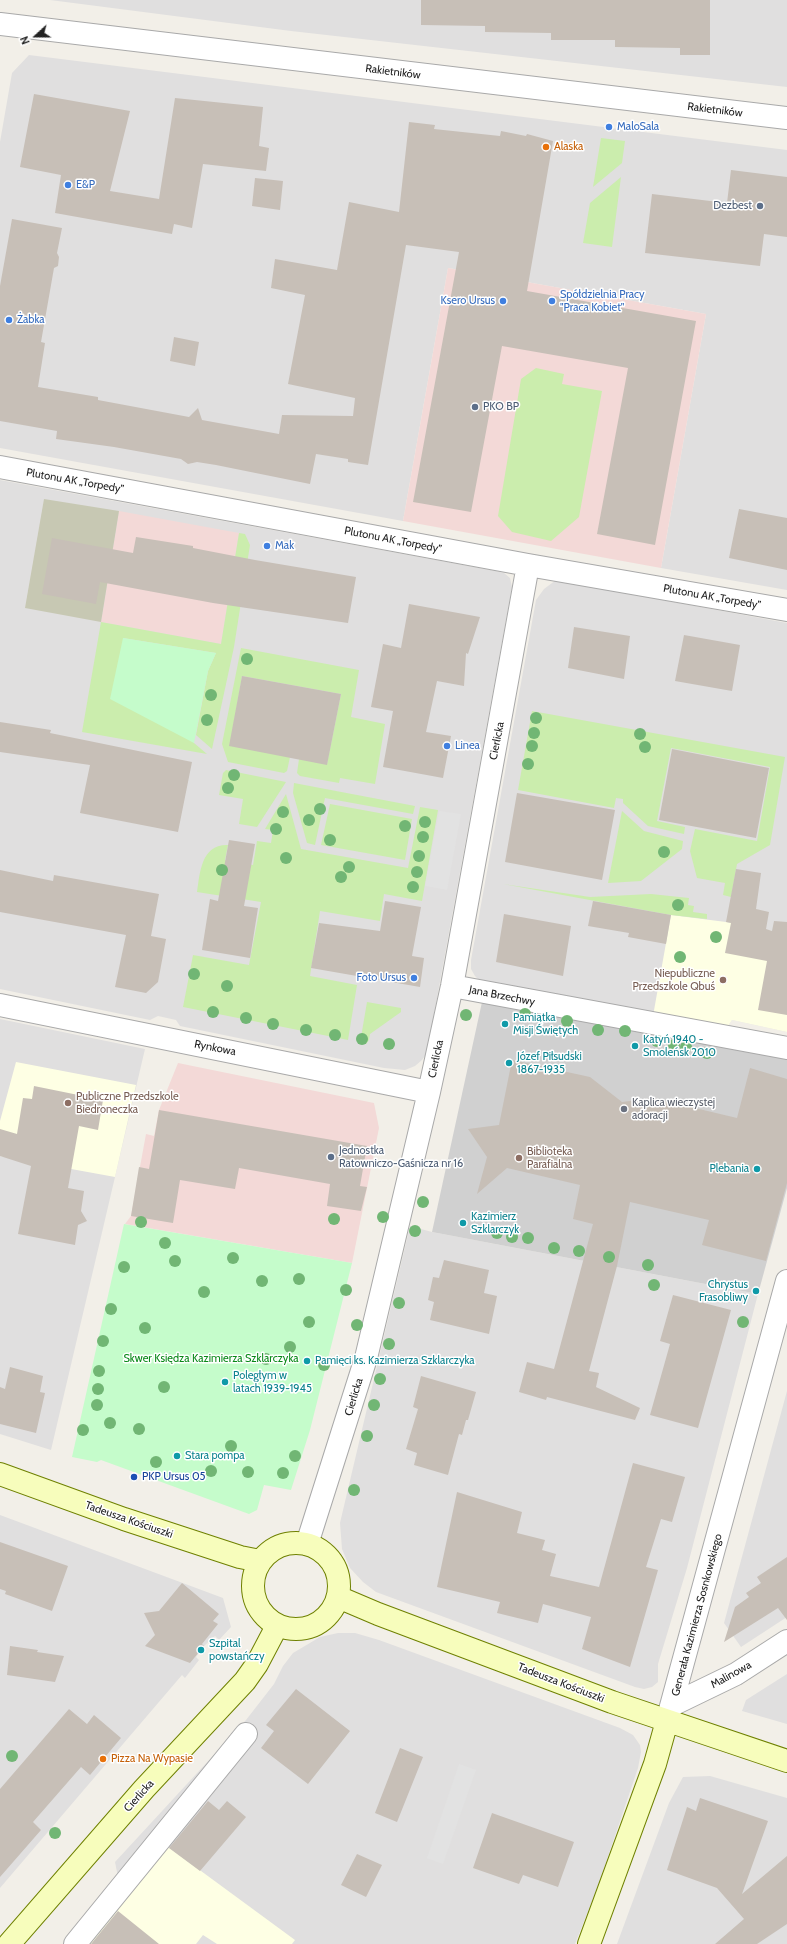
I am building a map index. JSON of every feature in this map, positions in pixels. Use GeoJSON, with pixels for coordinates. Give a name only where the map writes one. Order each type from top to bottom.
{"type":"FeatureCollection","features":[{"type":"Feature","properties":{"kind":"street","name":"Rakietników"},"geometry":{"type":"LineString","coordinates":[[0,24],[787,118]]}},
{"type":"Feature","properties":{"kind":"street","name":"Plutonu AK „Torpedy”"},"geometry":{"type":"LineString","coordinates":[[0,467],[528,565],[787,610]]}},
{"type":"Feature","properties":{"kind":"street","name":"Cierlicka"},"geometry":{"type":"LineString","coordinates":[[307,1544],[366,1358],[430,1092],[452,986],[528,565]]}},
{"type":"Feature","properties":{"kind":"street","name":"Jana Brzechwy"},"geometry":{"type":"LineString","coordinates":[[452,986],[787,1048]]}},
{"type":"Feature","properties":{"kind":"street","name":"Rynkowa"},"geometry":{"type":"LineString","coordinates":[[0,1004],[430,1092]]}},
{"type":"Feature","properties":{"kind":"street","name":"Generała Kazimierza Sosnkowskiego"},"geometry":{"type":"LineString","coordinates":[[589,1944],[655,1764],[787,1281]]}},
{"type":"Feature","properties":{"kind":"street","name":"Tadeusza Kościuszki"},"geometry":{"type":"LineString","coordinates":[[0,1474],[124,1519],[240,1558],[260,1561]]}},
{"type":"Feature","properties":{"kind":"street"},"geometry":{"type":"LineString","coordinates":[[294,1542],[307,1544],[322,1551],[334,1564],[339,1580],[338,1598],[331,1611],[320,1622],[307,1628],[292,1629],[277,1626],[263,1614],[254,1598],[253,1579],[260,1561],[269,1551],[281,1545],[294,1542]]}},
{"type":"Feature","properties":{"kind":"street","name":"Tadeusza Kościuszki"},"geometry":{"type":"LineString","coordinates":[[338,1598],[612,1702],[670,1713],[787,1761]]}},
{"type":"Feature","properties":{"kind":"street","name":"Cierlicka"},"geometry":{"type":"LineString","coordinates":[[9,1944],[144,1789],[244,1681],[257,1664],[277,1626]]}},
{"type":"Feature","properties":{"kind":"street","name":"Malinowa"},"geometry":{"type":"LineString","coordinates":[[670,1713],[736,1674],[787,1641]]}},
{"type":"Feature","properties":{"kind":"street"},"geometry":{"type":"LineString","coordinates":[[75,1944],[246,1734]]}},
{"type":"Feature","properties":{"kind":"shaded area"},"geometry":{"type":"Polygon","coordinates":[[[50,0],[787,0],[787,87],[291,31],[50,0]]]}},
{"type":"Feature","properties":{"kind":"shaded area"},"geometry":{"type":"Polygon","coordinates":[[[29,55],[787,150],[787,590],[661,568],[706,314],[448,268],[403,521],[0,448],[0,142],[12,73],[29,55]]]}},
{"type":"Feature","properties":{"kind":"shaded area"},"geometry":{"type":"Polygon","coordinates":[[[448,268],[706,314],[661,568],[403,521],[448,268]]]}},
{"type":"Feature","properties":{"kind":"shaded area"},"geometry":{"type":"Polygon","coordinates":[[[0,480],[496,571],[504,573],[510,578],[512,587],[427,1053],[415,1066],[405,1070],[384,1068],[180,1026],[176,1020],[158,1016],[150,1020],[0,989],[0,480]]]}},
{"type":"Feature","properties":{"kind":"shaded area"},"geometry":{"type":"Polygon","coordinates":[[[44,499],[119,511],[101,622],[25,608],[44,499]]]}},
{"type":"Feature","properties":{"kind":"shaded area"},"geometry":{"type":"Polygon","coordinates":[[[119,511],[239,533],[221,644],[101,622],[119,511]]]}},
{"type":"Feature","properties":{"kind":"shaded area"},"geometry":{"type":"Polygon","coordinates":[[[556,580],[787,623],[787,1032],[732,1020],[726,1029],[481,982],[471,969],[471,960],[536,600],[544,589],[556,580]]]}},
{"type":"Feature","properties":{"kind":"shaded area"},"geometry":{"type":"Polygon","coordinates":[[[439,811],[461,814],[447,890],[425,886],[439,811]]]}},
{"type":"Feature","properties":{"kind":"shaded area","name":"Niepubliczne Przedszkole Qbuś"},"geometry":{"type":"Polygon","coordinates":[[[671,915],[726,922],[787,934],[787,1032],[732,1020],[726,1029],[653,1016],[671,915]]]}},
{"type":"Feature","properties":{"kind":"shaded area"},"geometry":{"type":"Polygon","coordinates":[[[482,1002],[787,1057],[787,1188],[758,1294],[432,1232],[482,1002]]]}},
{"type":"Feature","properties":{"kind":"shaded area"},"geometry":{"type":"Polygon","coordinates":[[[0,1019],[145,1049],[51,1450],[0,1434],[0,1019]]]}},
{"type":"Feature","properties":{"kind":"shaded area","name":"Publiczne Przedszkole Biedroneczka"},"geometry":{"type":"Polygon","coordinates":[[[16,1062],[136,1085],[115,1177],[0,1156],[0,1121],[16,1062]]]}},
{"type":"Feature","properties":{"kind":"shaded area"},"geometry":{"type":"Polygon","coordinates":[[[178,1063],[374,1103],[379,1128],[352,1263],[125,1224],[131,1216],[146,1134],[154,1136],[159,1110],[178,1063]]]}},
{"type":"Feature","properties":{"kind":"shaded area"},"geometry":{"type":"Polygon","coordinates":[[[410,1226],[432,1232],[758,1294],[687,1568],[658,1664],[658,1682],[652,1687],[644,1689],[635,1687],[376,1592],[363,1582],[350,1568],[342,1549],[340,1523],[410,1226]]]}},
{"type":"Feature","properties":{"kind":"shaded area"},"geometry":{"type":"Polygon","coordinates":[[[787,1391],[787,1617],[741,1647],[724,1623],[787,1391]]]}},
{"type":"Feature","properties":{"kind":"shaded area"},"geometry":{"type":"Polygon","coordinates":[[[0,1515],[223,1598],[231,1627],[219,1640],[215,1636],[204,1646],[196,1657],[199,1660],[185,1678],[182,1675],[0,1888],[0,1515]]]}},
{"type":"Feature","properties":{"kind":"shaded area"},"geometry":{"type":"Polygon","coordinates":[[[338,1633],[355,1633],[379,1640],[620,1728],[633,1735],[640,1745],[641,1752],[638,1768],[598,1886],[575,1944],[65,1944],[118,1877],[115,1862],[246,1720],[274,1684],[283,1666],[293,1653],[320,1637],[338,1633]]]}},
{"type":"Feature","properties":{"kind":"shaded area"},"geometry":{"type":"Polygon","coordinates":[[[787,1674],[787,1724],[742,1711],[746,1700],[787,1674]]]}},
{"type":"Feature","properties":{"kind":"shaded area"},"geometry":{"type":"Polygon","coordinates":[[[459,1764],[476,1770],[443,1864],[427,1858],[459,1764]]]}},
{"type":"Feature","properties":{"kind":"shaded area"},"geometry":{"type":"Polygon","coordinates":[[[710,1776],[787,1798],[787,1944],[617,1944],[669,1803],[683,1777],[710,1776]]]}},
{"type":"Feature","properties":{"kind":"shaded area"},"geometry":{"type":"Polygon","coordinates":[[[167,1846],[295,1940],[292,1944],[217,1944],[203,1935],[196,1944],[86,1944],[167,1846]]]}},
{"type":"Feature","properties":{"kind":"green space"},"geometry":{"type":"Polygon","coordinates":[[[601,138],[625,141],[622,163],[593,187],[601,138]]]}},
{"type":"Feature","properties":{"kind":"green space"},"geometry":{"type":"Polygon","coordinates":[[[621,177],[612,247],[583,243],[590,203],[621,177]]]}},
{"type":"Feature","properties":{"kind":"green space"},"geometry":{"type":"Polygon","coordinates":[[[536,368],[564,374],[562,384],[602,391],[579,517],[551,541],[512,532],[498,516],[521,379],[536,368]]]}},
{"type":"Feature","properties":{"kind":"green space"},"geometry":{"type":"Polygon","coordinates":[[[239,533],[245,534],[250,545],[234,647],[212,749],[196,735],[208,671],[216,653],[123,638],[194,743],[207,754],[82,732],[101,622],[221,644],[239,533]]]}},
{"type":"Feature","properties":{"kind":"green space"},"geometry":{"type":"Polygon","coordinates":[[[123,638],[216,653],[208,671],[194,743],[110,699],[123,638]]]}},
{"type":"Feature","properties":{"kind":"green space"},"geometry":{"type":"Polygon","coordinates":[[[241,648],[359,670],[351,717],[385,724],[375,784],[340,778],[339,783],[300,776],[297,773],[299,759],[327,764],[341,694],[242,676],[230,745],[290,757],[287,771],[284,773],[228,762],[222,744],[241,648]]]}},
{"type":"Feature","properties":{"kind":"green space"},"geometry":{"type":"Polygon","coordinates":[[[532,711],[785,757],[770,845],[737,864],[731,897],[723,895],[725,883],[697,878],[690,851],[695,829],[757,841],[770,767],[671,748],[657,821],[685,827],[684,834],[648,826],[623,803],[623,799],[616,798],[614,808],[518,790],[532,711]]]}},
{"type":"Feature","properties":{"kind":"green space"},"geometry":{"type":"Polygon","coordinates":[[[226,770],[286,782],[257,827],[239,824],[243,799],[219,795],[223,773],[226,770]]]}},
{"type":"Feature","properties":{"kind":"green space"},"geometry":{"type":"Polygon","coordinates":[[[294,783],[415,806],[413,814],[325,798],[315,845],[307,843],[293,793],[294,783]]]}},
{"type":"Feature","properties":{"kind":"green space"},"geometry":{"type":"Polygon","coordinates":[[[286,794],[301,849],[408,868],[420,807],[438,810],[422,901],[384,894],[380,921],[320,911],[310,976],[357,985],[348,1040],[183,1007],[193,955],[249,965],[261,902],[197,892],[199,876],[207,854],[212,849],[219,846],[228,845],[225,860],[253,865],[257,841],[271,843],[273,830],[265,829],[286,794]]]}},
{"type":"Feature","properties":{"kind":"green space"},"geometry":{"type":"Polygon","coordinates":[[[330,804],[412,819],[405,860],[321,845],[330,804]]]}},
{"type":"Feature","properties":{"kind":"green space"},"geometry":{"type":"Polygon","coordinates":[[[622,811],[644,831],[683,841],[682,849],[641,881],[608,883],[622,811]]]}},
{"type":"Feature","properties":{"kind":"green space"},"geometry":{"type":"Polygon","coordinates":[[[503,884],[590,897],[651,894],[689,898],[688,905],[694,906],[693,912],[707,914],[707,919],[671,915],[503,884]]]}},
{"type":"Feature","properties":{"kind":"green space"},"geometry":{"type":"Polygon","coordinates":[[[367,1002],[401,1008],[401,1012],[370,1034],[369,1040],[366,1044],[360,1043],[367,1002]]]}},
{"type":"Feature","properties":{"kind":"green space","name":"Skwer Księdza Kazimierza Szklarczyka"},"geometry":{"type":"Polygon","coordinates":[[[124,1224],[352,1263],[310,1430],[291,1490],[264,1485],[257,1510],[249,1514],[101,1460],[97,1462],[72,1457],[124,1224]]]}},
{"type":"Feature","properties":{"kind":"building"},"geometry":{"type":"Polygon","coordinates":[[[421,0],[710,0],[710,55],[680,55],[680,48],[615,47],[615,40],[551,40],[551,33],[485,32],[485,26],[421,25],[421,0]]]}},
{"type":"Feature","properties":{"kind":"building"},"geometry":{"type":"Polygon","coordinates":[[[34,94],[130,111],[110,191],[159,199],[175,98],[263,107],[259,146],[269,148],[266,171],[203,164],[192,228],[174,224],[172,234],[55,213],[61,175],[20,167],[34,94]]]}},
{"type":"Feature","properties":{"kind":"building"},"geometry":{"type":"Polygon","coordinates":[[[409,122],[435,125],[434,129],[500,136],[501,131],[526,136],[527,134],[553,141],[527,291],[696,321],[655,545],[597,534],[628,368],[502,346],[471,512],[413,502],[459,252],[406,245],[368,465],[348,462],[348,459],[316,454],[310,484],[216,465],[197,462],[188,464],[181,459],[114,447],[56,439],[57,431],[0,421],[0,286],[12,219],[62,228],[57,253],[59,257],[58,266],[54,268],[41,342],[45,343],[38,387],[98,397],[98,400],[189,417],[198,408],[202,420],[279,434],[282,415],[353,416],[355,398],[288,384],[305,295],[271,288],[275,259],[337,270],[349,202],[399,212],[409,122]]]}},
{"type":"Feature","properties":{"kind":"building"},"geometry":{"type":"Polygon","coordinates":[[[731,170],[787,177],[787,237],[764,234],[760,266],[645,253],[652,194],[727,203],[731,170]]]}},
{"type":"Feature","properties":{"kind":"building"},"geometry":{"type":"Polygon","coordinates":[[[255,178],[283,181],[280,210],[252,206],[255,178]]]}},
{"type":"Feature","properties":{"kind":"building"},"geometry":{"type":"Polygon","coordinates":[[[174,337],[199,342],[195,366],[170,361],[174,337]]]}},
{"type":"Feature","properties":{"kind":"building"},"geometry":{"type":"Polygon","coordinates":[[[739,509],[787,518],[787,570],[729,558],[739,509]]]}},
{"type":"Feature","properties":{"kind":"building"},"geometry":{"type":"Polygon","coordinates":[[[136,537],[193,546],[193,548],[255,560],[356,577],[348,623],[213,603],[100,582],[96,604],[42,594],[52,538],[133,553],[136,537]]]}},
{"type":"Feature","properties":{"kind":"building"},"geometry":{"type":"Polygon","coordinates":[[[409,604],[480,617],[468,654],[466,653],[464,686],[437,681],[426,732],[451,736],[443,778],[383,767],[393,711],[371,707],[383,644],[401,648],[409,604]]]}},
{"type":"Feature","properties":{"kind":"building"},"geometry":{"type":"Polygon","coordinates":[[[574,627],[630,636],[624,679],[568,668],[574,627]]]}},
{"type":"Feature","properties":{"kind":"building"},"geometry":{"type":"Polygon","coordinates":[[[684,635],[740,645],[732,691],[675,681],[684,635]]]}},
{"type":"Feature","properties":{"kind":"building"},"geometry":{"type":"Polygon","coordinates":[[[242,676],[341,694],[327,765],[229,746],[242,676]]]}},
{"type":"Feature","properties":{"kind":"building"},"geometry":{"type":"Polygon","coordinates":[[[0,722],[51,730],[50,733],[192,762],[178,832],[80,813],[90,765],[0,752],[0,722]]]}},
{"type":"Feature","properties":{"kind":"building"},"geometry":{"type":"Polygon","coordinates":[[[672,749],[769,768],[756,838],[659,820],[672,749]]]}},
{"type":"Feature","properties":{"kind":"building"},"geometry":{"type":"Polygon","coordinates":[[[517,793],[615,810],[602,880],[505,862],[517,793]]]}},
{"type":"Feature","properties":{"kind":"building"},"geometry":{"type":"Polygon","coordinates":[[[229,840],[255,844],[244,906],[258,908],[250,958],[202,950],[210,899],[218,901],[229,840]]]}},
{"type":"Feature","properties":{"kind":"building"},"geometry":{"type":"Polygon","coordinates":[[[736,869],[761,873],[756,909],[769,912],[766,929],[772,931],[774,921],[787,922],[787,1015],[758,1010],[767,961],[725,953],[731,923],[726,922],[736,869]]]}},
{"type":"Feature","properties":{"kind":"building"},"geometry":{"type":"Polygon","coordinates":[[[0,870],[53,881],[54,875],[159,894],[151,936],[166,939],[158,982],[146,993],[115,987],[126,935],[0,912],[0,870]]]}},
{"type":"Feature","properties":{"kind":"building"},"geometry":{"type":"Polygon","coordinates":[[[385,901],[421,907],[412,956],[424,958],[420,987],[311,968],[319,923],[380,931],[385,901]]]}},
{"type":"Feature","properties":{"kind":"building"},"geometry":{"type":"Polygon","coordinates":[[[593,901],[671,915],[666,944],[628,937],[629,933],[588,926],[593,901]]]}},
{"type":"Feature","properties":{"kind":"building"},"geometry":{"type":"Polygon","coordinates":[[[504,914],[571,926],[563,976],[496,962],[504,914]]]}},
{"type":"Feature","properties":{"kind":"building"},"geometry":{"type":"Polygon","coordinates":[[[512,1060],[590,1077],[622,1102],[653,1098],[737,1118],[750,1068],[787,1079],[787,1183],[766,1261],[702,1245],[709,1220],[630,1202],[617,1266],[589,1371],[599,1373],[596,1387],[640,1408],[635,1420],[547,1397],[546,1400],[519,1392],[527,1362],[554,1369],[593,1224],[573,1219],[580,1185],[507,1168],[477,1194],[487,1157],[468,1129],[499,1125],[512,1060]]]}},
{"type":"Feature","properties":{"kind":"building"},"geometry":{"type":"Polygon","coordinates":[[[34,1086],[103,1100],[98,1130],[79,1126],[68,1188],[84,1191],[81,1211],[87,1221],[78,1225],[75,1245],[18,1234],[31,1166],[0,1156],[0,1129],[17,1134],[23,1098],[32,1099],[34,1086]]]}},
{"type":"Feature","properties":{"kind":"building"},"geometry":{"type":"Polygon","coordinates":[[[159,1110],[367,1146],[360,1186],[367,1187],[361,1211],[327,1206],[330,1184],[239,1168],[235,1189],[180,1180],[173,1223],[131,1216],[139,1167],[149,1169],[159,1110]]]}},
{"type":"Feature","properties":{"kind":"building"},"geometry":{"type":"Polygon","coordinates":[[[444,1260],[489,1270],[484,1293],[497,1296],[489,1334],[430,1320],[434,1302],[428,1300],[433,1277],[439,1278],[444,1260]]]}},
{"type":"Feature","properties":{"kind":"building"},"geometry":{"type":"Polygon","coordinates":[[[673,1295],[731,1310],[698,1428],[650,1415],[670,1344],[660,1341],[673,1295]]]}},
{"type":"Feature","properties":{"kind":"building"},"geometry":{"type":"Polygon","coordinates":[[[10,1367],[43,1376],[40,1392],[45,1393],[36,1433],[0,1424],[0,1387],[5,1389],[10,1367]]]}},
{"type":"Feature","properties":{"kind":"building"},"geometry":{"type":"Polygon","coordinates":[[[421,1376],[476,1392],[462,1435],[459,1434],[448,1475],[414,1465],[417,1453],[406,1449],[418,1409],[413,1407],[421,1376]]]}},
{"type":"Feature","properties":{"kind":"building"},"geometry":{"type":"Polygon","coordinates":[[[633,1463],[685,1477],[672,1522],[661,1519],[646,1567],[658,1570],[630,1667],[582,1649],[591,1617],[543,1604],[538,1623],[497,1613],[500,1602],[437,1587],[457,1492],[522,1512],[517,1533],[545,1540],[542,1550],[556,1554],[550,1576],[599,1587],[633,1463]]]}},
{"type":"Feature","properties":{"kind":"building"},"geometry":{"type":"Polygon","coordinates":[[[0,1542],[68,1566],[52,1611],[5,1594],[6,1591],[0,1589],[0,1542]]]}},
{"type":"Feature","properties":{"kind":"building"},"geometry":{"type":"Polygon","coordinates":[[[787,1557],[787,1620],[778,1608],[724,1642],[735,1607],[749,1597],[746,1593],[761,1583],[757,1577],[787,1557]]]}},
{"type":"Feature","properties":{"kind":"building"},"geometry":{"type":"Polygon","coordinates":[[[182,1583],[219,1614],[213,1621],[218,1624],[202,1644],[204,1646],[190,1663],[145,1646],[155,1635],[144,1613],[159,1611],[182,1583]]]}},
{"type":"Feature","properties":{"kind":"building"},"geometry":{"type":"Polygon","coordinates":[[[10,1646],[64,1656],[55,1682],[7,1675],[10,1646]]]}},
{"type":"Feature","properties":{"kind":"building"},"geometry":{"type":"Polygon","coordinates":[[[296,1689],[350,1731],[308,1784],[261,1748],[274,1731],[266,1725],[296,1689]]]}},
{"type":"Feature","properties":{"kind":"building"},"geometry":{"type":"Polygon","coordinates":[[[69,1709],[87,1724],[94,1715],[121,1738],[90,1775],[81,1767],[33,1822],[41,1830],[0,1877],[0,1789],[69,1709]]]}},
{"type":"Feature","properties":{"kind":"building"},"geometry":{"type":"Polygon","coordinates":[[[400,1748],[423,1757],[397,1822],[375,1813],[400,1748]]]}},
{"type":"Feature","properties":{"kind":"building"},"geometry":{"type":"Polygon","coordinates":[[[700,1798],[768,1821],[742,1894],[787,1856],[787,1924],[757,1944],[715,1944],[744,1919],[717,1888],[667,1870],[687,1807],[696,1811],[700,1798]]]}},
{"type":"Feature","properties":{"kind":"building"},"geometry":{"type":"Polygon","coordinates":[[[208,1801],[219,1810],[227,1801],[246,1817],[200,1871],[169,1848],[208,1801]]]}},
{"type":"Feature","properties":{"kind":"building"},"geometry":{"type":"Polygon","coordinates":[[[492,1813],[574,1842],[558,1887],[523,1875],[519,1884],[473,1868],[492,1813]]]}},
{"type":"Feature","properties":{"kind":"building"},"geometry":{"type":"Polygon","coordinates":[[[357,1854],[382,1865],[366,1897],[341,1885],[357,1854]]]}},
{"type":"Feature","properties":{"kind":"building"},"geometry":{"type":"Polygon","coordinates":[[[118,1911],[159,1944],[91,1944],[118,1911]]]}},
{"type":"Feature","properties":{"kind":"place","name":"MaloSala"},"geometry":{"type":"Point","coordinates":[609,127]}},
{"type":"Feature","properties":{"kind":"place","name":"Alaska"},"geometry":{"type":"Point","coordinates":[546,147]}},
{"type":"Feature","properties":{"kind":"place","name":"E&P"},"geometry":{"type":"Point","coordinates":[68,185]}},
{"type":"Feature","properties":{"kind":"place","name":"Dezbest"},"geometry":{"type":"Point","coordinates":[760,206]}},
{"type":"Feature","properties":{"kind":"place","name":"Ksero Ursus"},"geometry":{"type":"Point","coordinates":[503,301]}},
{"type":"Feature","properties":{"kind":"place","name":"Spółdzielnia Pracy \"Praca Kobiet\""},"geometry":{"type":"Point","coordinates":[552,301]}},
{"type":"Feature","properties":{"kind":"place","name":"Żabka"},"geometry":{"type":"Point","coordinates":[9,320]}},
{"type":"Feature","properties":{"kind":"place","name":"PKO BP"},"geometry":{"type":"Point","coordinates":[475,407]}},
{"type":"Feature","properties":{"kind":"place","name":"Mak"},"geometry":{"type":"Point","coordinates":[267,546]}},
{"type":"Feature","properties":{"kind":"place","name":"Linea"},"geometry":{"type":"Point","coordinates":[447,746]}},
{"type":"Feature","properties":{"kind":"place","name":"Foto Ursus"},"geometry":{"type":"Point","coordinates":[414,978]}},
{"type":"Feature","properties":{"kind":"place","name":"Niepubliczne Przedszkole Qbuś"},"geometry":{"type":"Point","coordinates":[723,980]}},
{"type":"Feature","properties":{"kind":"place","name":"Pamiątka Misji Świętych"},"geometry":{"type":"Point","coordinates":[505,1024]}},
{"type":"Feature","properties":{"kind":"place","name":"Katyń 1940 - Smoleńsk 2010"},"geometry":{"type":"Point","coordinates":[635,1046]}},
{"type":"Feature","properties":{"kind":"place","name":"Józef Piłsudski 1867-1935"},"geometry":{"type":"Point","coordinates":[509,1063]}},
{"type":"Feature","properties":{"kind":"place","name":"Publiczne Przedszkole Biedroneczka"},"geometry":{"type":"Point","coordinates":[68,1103]}},
{"type":"Feature","properties":{"kind":"place","name":"Kaplica wieczystej adoracji"},"geometry":{"type":"Point","coordinates":[624,1109]}},
{"type":"Feature","properties":{"kind":"place","name":"Jednostka Ratowniczo-Gaśnicza nr 16"},"geometry":{"type":"Point","coordinates":[331,1157]}},
{"type":"Feature","properties":{"kind":"place","name":"Biblioteka Parafialna"},"geometry":{"type":"Point","coordinates":[519,1158]}},
{"type":"Feature","properties":{"kind":"place","name":"Plebania"},"geometry":{"type":"Point","coordinates":[757,1169]}},
{"type":"Feature","properties":{"kind":"place","name":"Kazimierz Szklarczyk"},"geometry":{"type":"Point","coordinates":[463,1223]}},
{"type":"Feature","properties":{"kind":"place","name":"Chrystus Frasobliwy"},"geometry":{"type":"Point","coordinates":[756,1291]}},
{"type":"Feature","properties":{"kind":"place","name":"Pamięci ks. Kazimierza Szklarczyka"},"geometry":{"type":"Point","coordinates":[307,1361]}},
{"type":"Feature","properties":{"kind":"place","name":"Poległym w latach 1939-1945"},"geometry":{"type":"Point","coordinates":[225,1382]}},
{"type":"Feature","properties":{"kind":"place","name":"Stara pompa"},"geometry":{"type":"Point","coordinates":[177,1456]}},
{"type":"Feature","properties":{"kind":"place","name":"PKP Ursus 05"},"geometry":{"type":"Point","coordinates":[134,1477]}},
{"type":"Feature","properties":{"kind":"place","name":"Szpital powstańczy"},"geometry":{"type":"Point","coordinates":[201,1650]}},
{"type":"Feature","properties":{"kind":"place","name":"Pizza Na Wypasie"},"geometry":{"type":"Point","coordinates":[103,1759]}}]}
